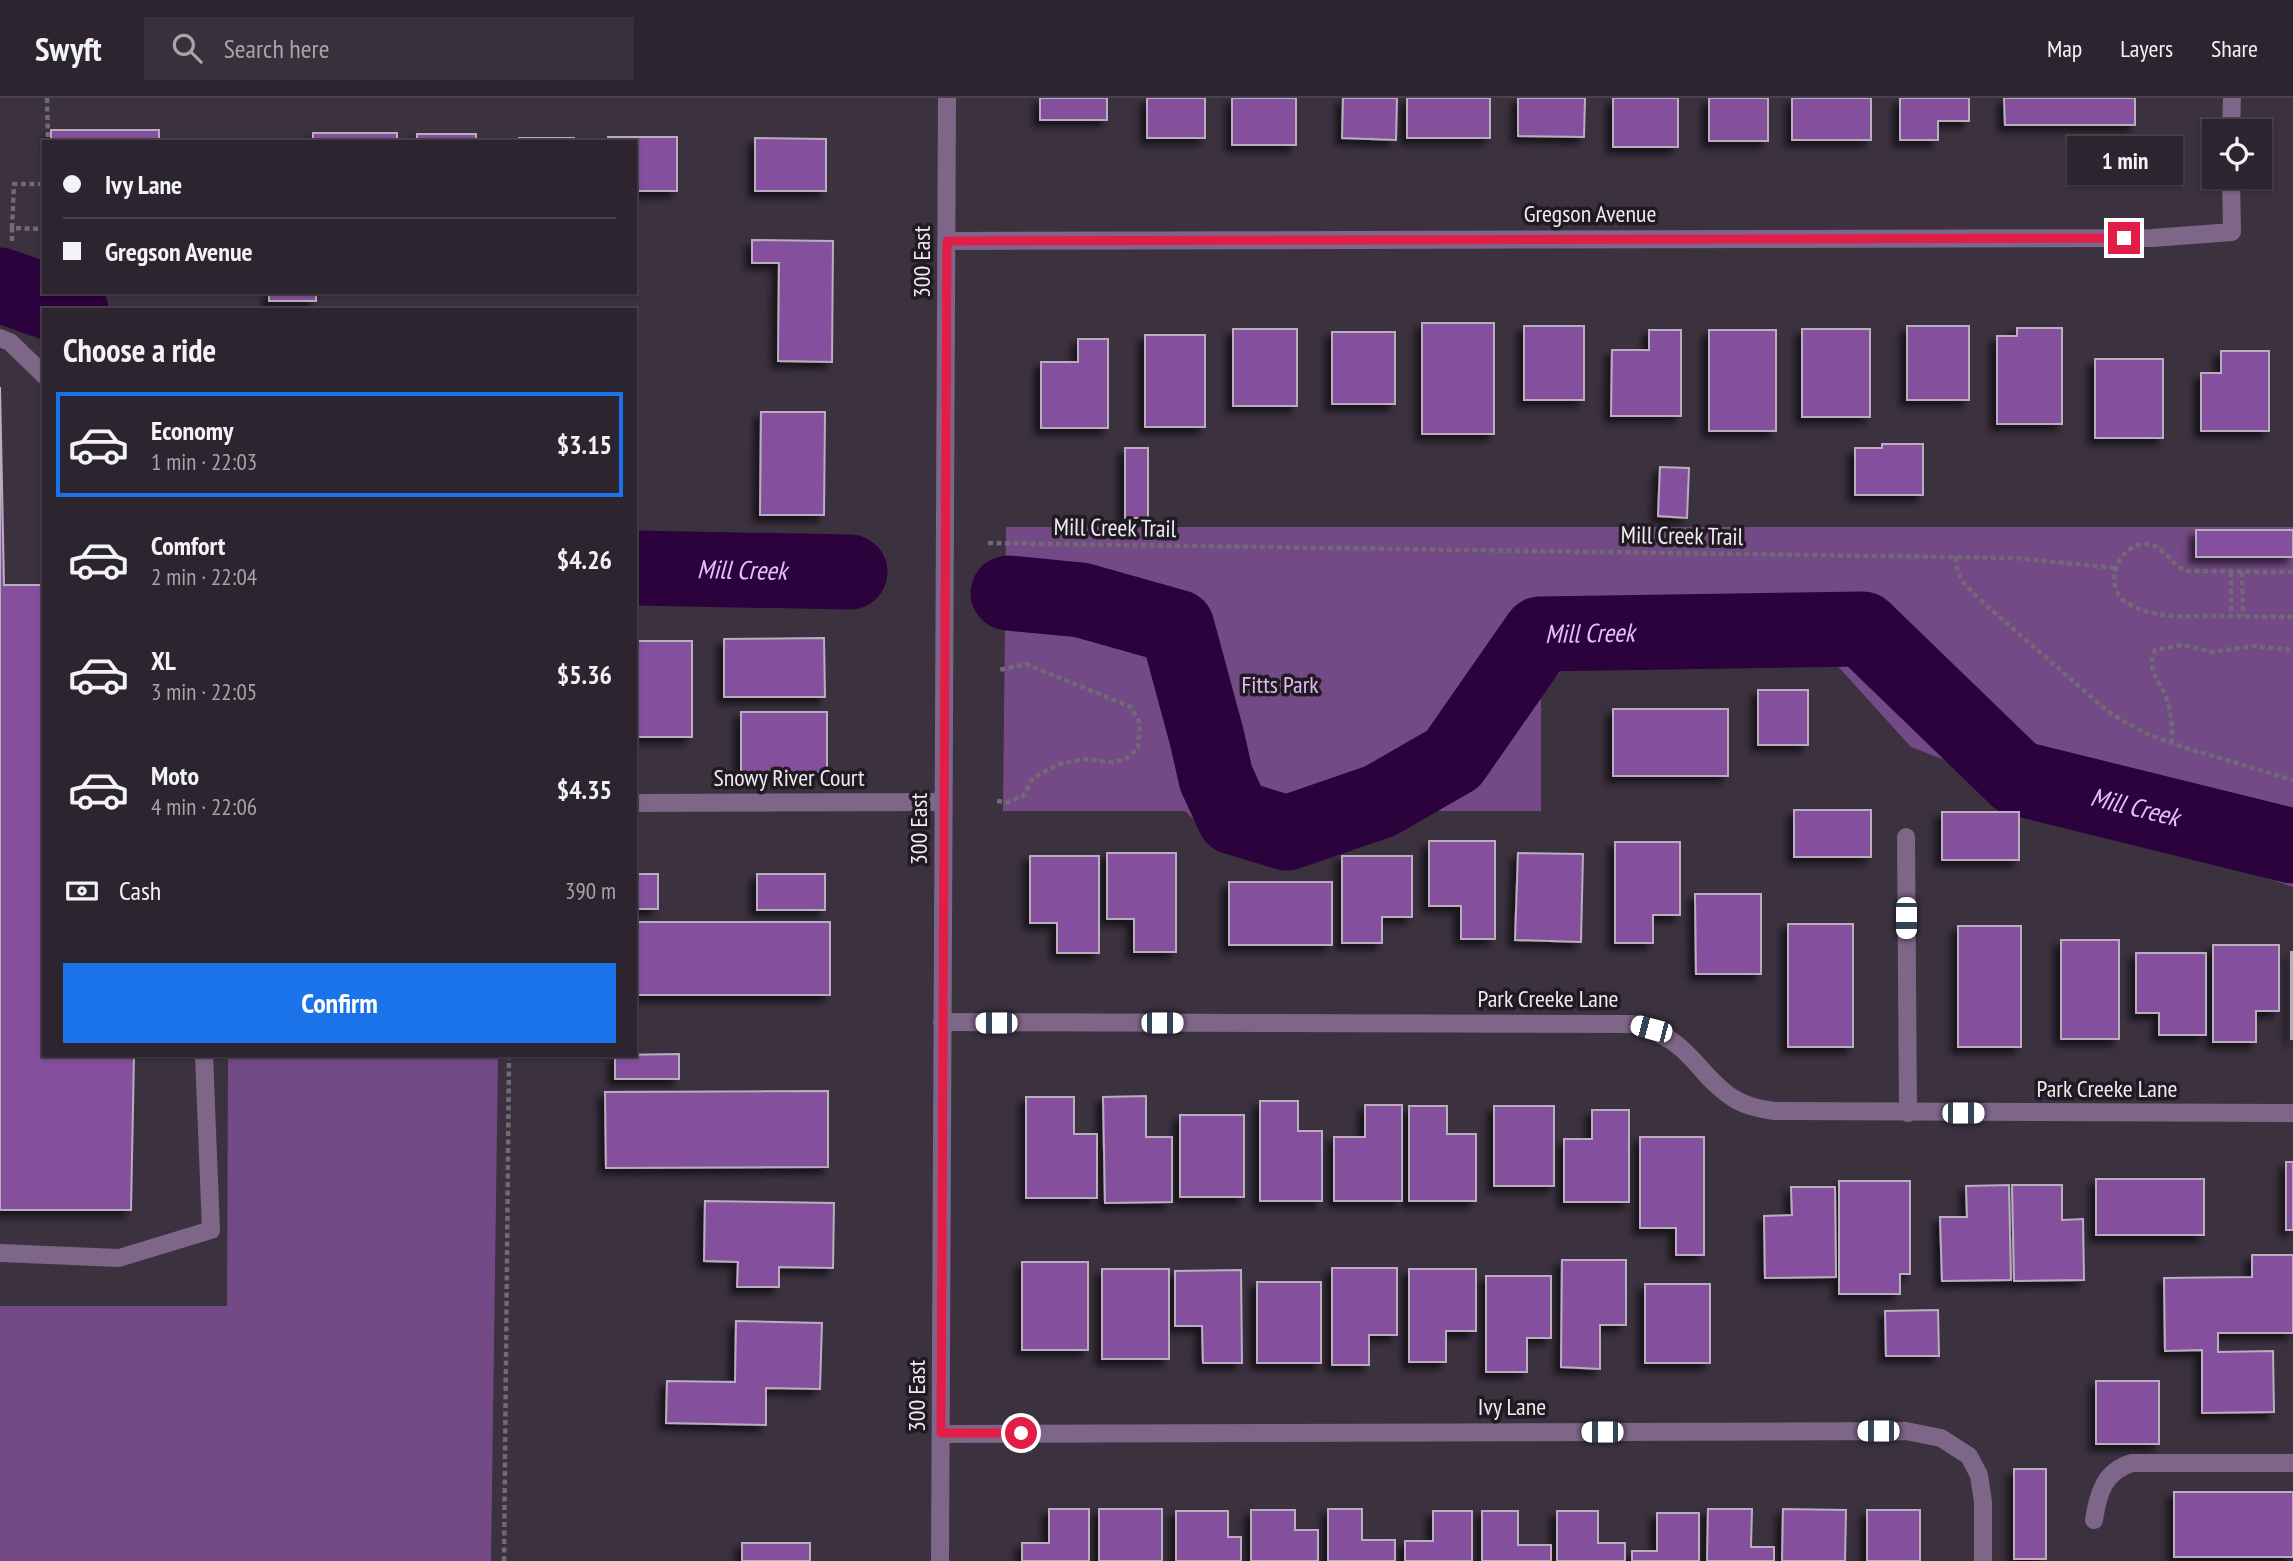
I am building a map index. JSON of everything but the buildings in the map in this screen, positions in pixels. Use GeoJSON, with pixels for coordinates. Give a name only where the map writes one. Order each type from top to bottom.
{"type":"FeatureCollection","features":[{"type":"Feature","properties":{"kind":"street","name":"300 East"},"geometry":{"type":"LineString","coordinates":[[940,1561],[947,98]]}},
{"type":"Feature","properties":{"kind":"street"},"geometry":{"type":"LineString","coordinates":[[2231,119],[2232,98]]}},
{"type":"Feature","properties":{"kind":"street","name":"Gregson Avenue"},"geometry":{"type":"LineString","coordinates":[[947,241],[2138,238],[2232,232],[2231,189]]}},
{"type":"Feature","properties":{"kind":"street"},"geometry":{"type":"LineString","coordinates":[[0,338],[10,342],[42,373]]}},
{"type":"Feature","properties":{"kind":"street","name":"Snowy River Court"},"geometry":{"type":"LineString","coordinates":[[637,803],[943,802]]}},
{"type":"Feature","properties":{"kind":"street"},"geometry":{"type":"LineString","coordinates":[[1906,837],[1908,1113]]}},
{"type":"Feature","properties":{"kind":"street","name":"Park Creeke Lane"},"geometry":{"type":"LineString","coordinates":[[942,1023],[1634,1024],[1667,1036],[1711,1082],[1733,1098],[1753,1107],[1774,1111],[2293,1113]]}},
{"type":"Feature","properties":{"kind":"street"},"geometry":{"type":"LineString","coordinates":[[0,1254],[119,1258],[211,1230],[204,1057]]}},
{"type":"Feature","properties":{"kind":"street","name":"Ivy Lane"},"geometry":{"type":"LineString","coordinates":[[941,1433],[1906,1431],[1941,1438],[1969,1456],[1979,1475],[1981,1489],[1983,1561]]}},
{"type":"Feature","properties":{"kind":"street"},"geometry":{"type":"LineString","coordinates":[[2094,1520],[2099,1493],[2119,1467],[2132,1463],[2293,1463]]}},
{"type":"Feature","properties":{"kind":"path"},"geometry":{"type":"LineString","coordinates":[[47,98],[48,140]]}},
{"type":"Feature","properties":{"kind":"path"},"geometry":{"type":"LineString","coordinates":[[12,241],[14,184],[42,184]]}},
{"type":"Feature","properties":{"kind":"path"},"geometry":{"type":"LineString","coordinates":[[12,228],[42,229]]}},
{"type":"Feature","properties":{"kind":"path","name":"Mill Creek Trail"},"geometry":{"type":"LineString","coordinates":[[988,543],[2015,558],[2116,568]]}},
{"type":"Feature","properties":{"kind":"path"},"geometry":{"type":"LineString","coordinates":[[2293,572],[2186,571],[2174,564],[2163,551],[2146,544],[2137,545],[2124,553],[2116,568],[2118,592],[2123,600],[2139,609],[2169,616],[2293,617]]}},
{"type":"Feature","properties":{"kind":"path"},"geometry":{"type":"LineString","coordinates":[[1956,557],[1956,571],[1979,599],[2111,714],[2147,734],[2293,780]]}},
{"type":"Feature","properties":{"kind":"path"},"geometry":{"type":"LineString","coordinates":[[2231,572],[2231,616]]}},
{"type":"Feature","properties":{"kind":"path"},"geometry":{"type":"LineString","coordinates":[[2242,572],[2243,616]]}},
{"type":"Feature","properties":{"kind":"path"},"geometry":{"type":"LineString","coordinates":[[2172,743],[2172,719],[2167,698],[2152,670],[2151,659],[2155,650],[2181,645],[2214,652],[2252,646],[2293,650]]}},
{"type":"Feature","properties":{"kind":"path"},"geometry":{"type":"LineString","coordinates":[[997,801],[1008,802],[1023,796],[1033,778],[1059,764],[1085,759],[1109,762],[1125,760],[1138,748],[1140,724],[1131,707],[1026,664],[999,670]]}},
{"type":"Feature","properties":{"kind":"path"},"geometry":{"type":"LineString","coordinates":[[504,1561],[509,1057]]}},
{"type":"Feature","properties":{"kind":"green space","name":"Fitts Park"},"geometry":{"type":"Polygon","coordinates":[[[1006,527],[2293,527],[2293,887],[2093,817],[2037,817],[2036,795],[1911,747],[1833,661],[1573,660],[1541,691],[1541,811],[1399,811],[1266,857],[1217,842],[1185,811],[1003,811],[1006,527]]]}},
{"type":"Feature","properties":{"kind":"green space"},"geometry":{"type":"Polygon","coordinates":[[[228,1057],[498,1057],[491,1561],[0,1561],[0,1306],[227,1306],[228,1057]]]}},
{"type":"Feature","properties":{"kind":"waterway","name":"Mill Creek"},"geometry":{"type":"LineString","coordinates":[[0,285],[65,308]]}},
{"type":"Feature","properties":{"kind":"waterway","name":"Mill Creek"},"geometry":{"type":"LineString","coordinates":[[637,568],[850,572]]}},
{"type":"Feature","properties":{"kind":"waterway","name":"Mill Creek"},"geometry":{"type":"LineString","coordinates":[[1008,593],[1081,600],[1177,627],[1216,778],[1234,817],[1287,833],[1380,801],[1453,759],[1540,634],[1863,629],[2017,778],[2293,846]]}},
{"type":"Feature","properties":{"kind":"route"},"geometry":{"type":"LineString","coordinates":[[1021,1433],[941,1433],[947,241],[2124,238]]}}]}
